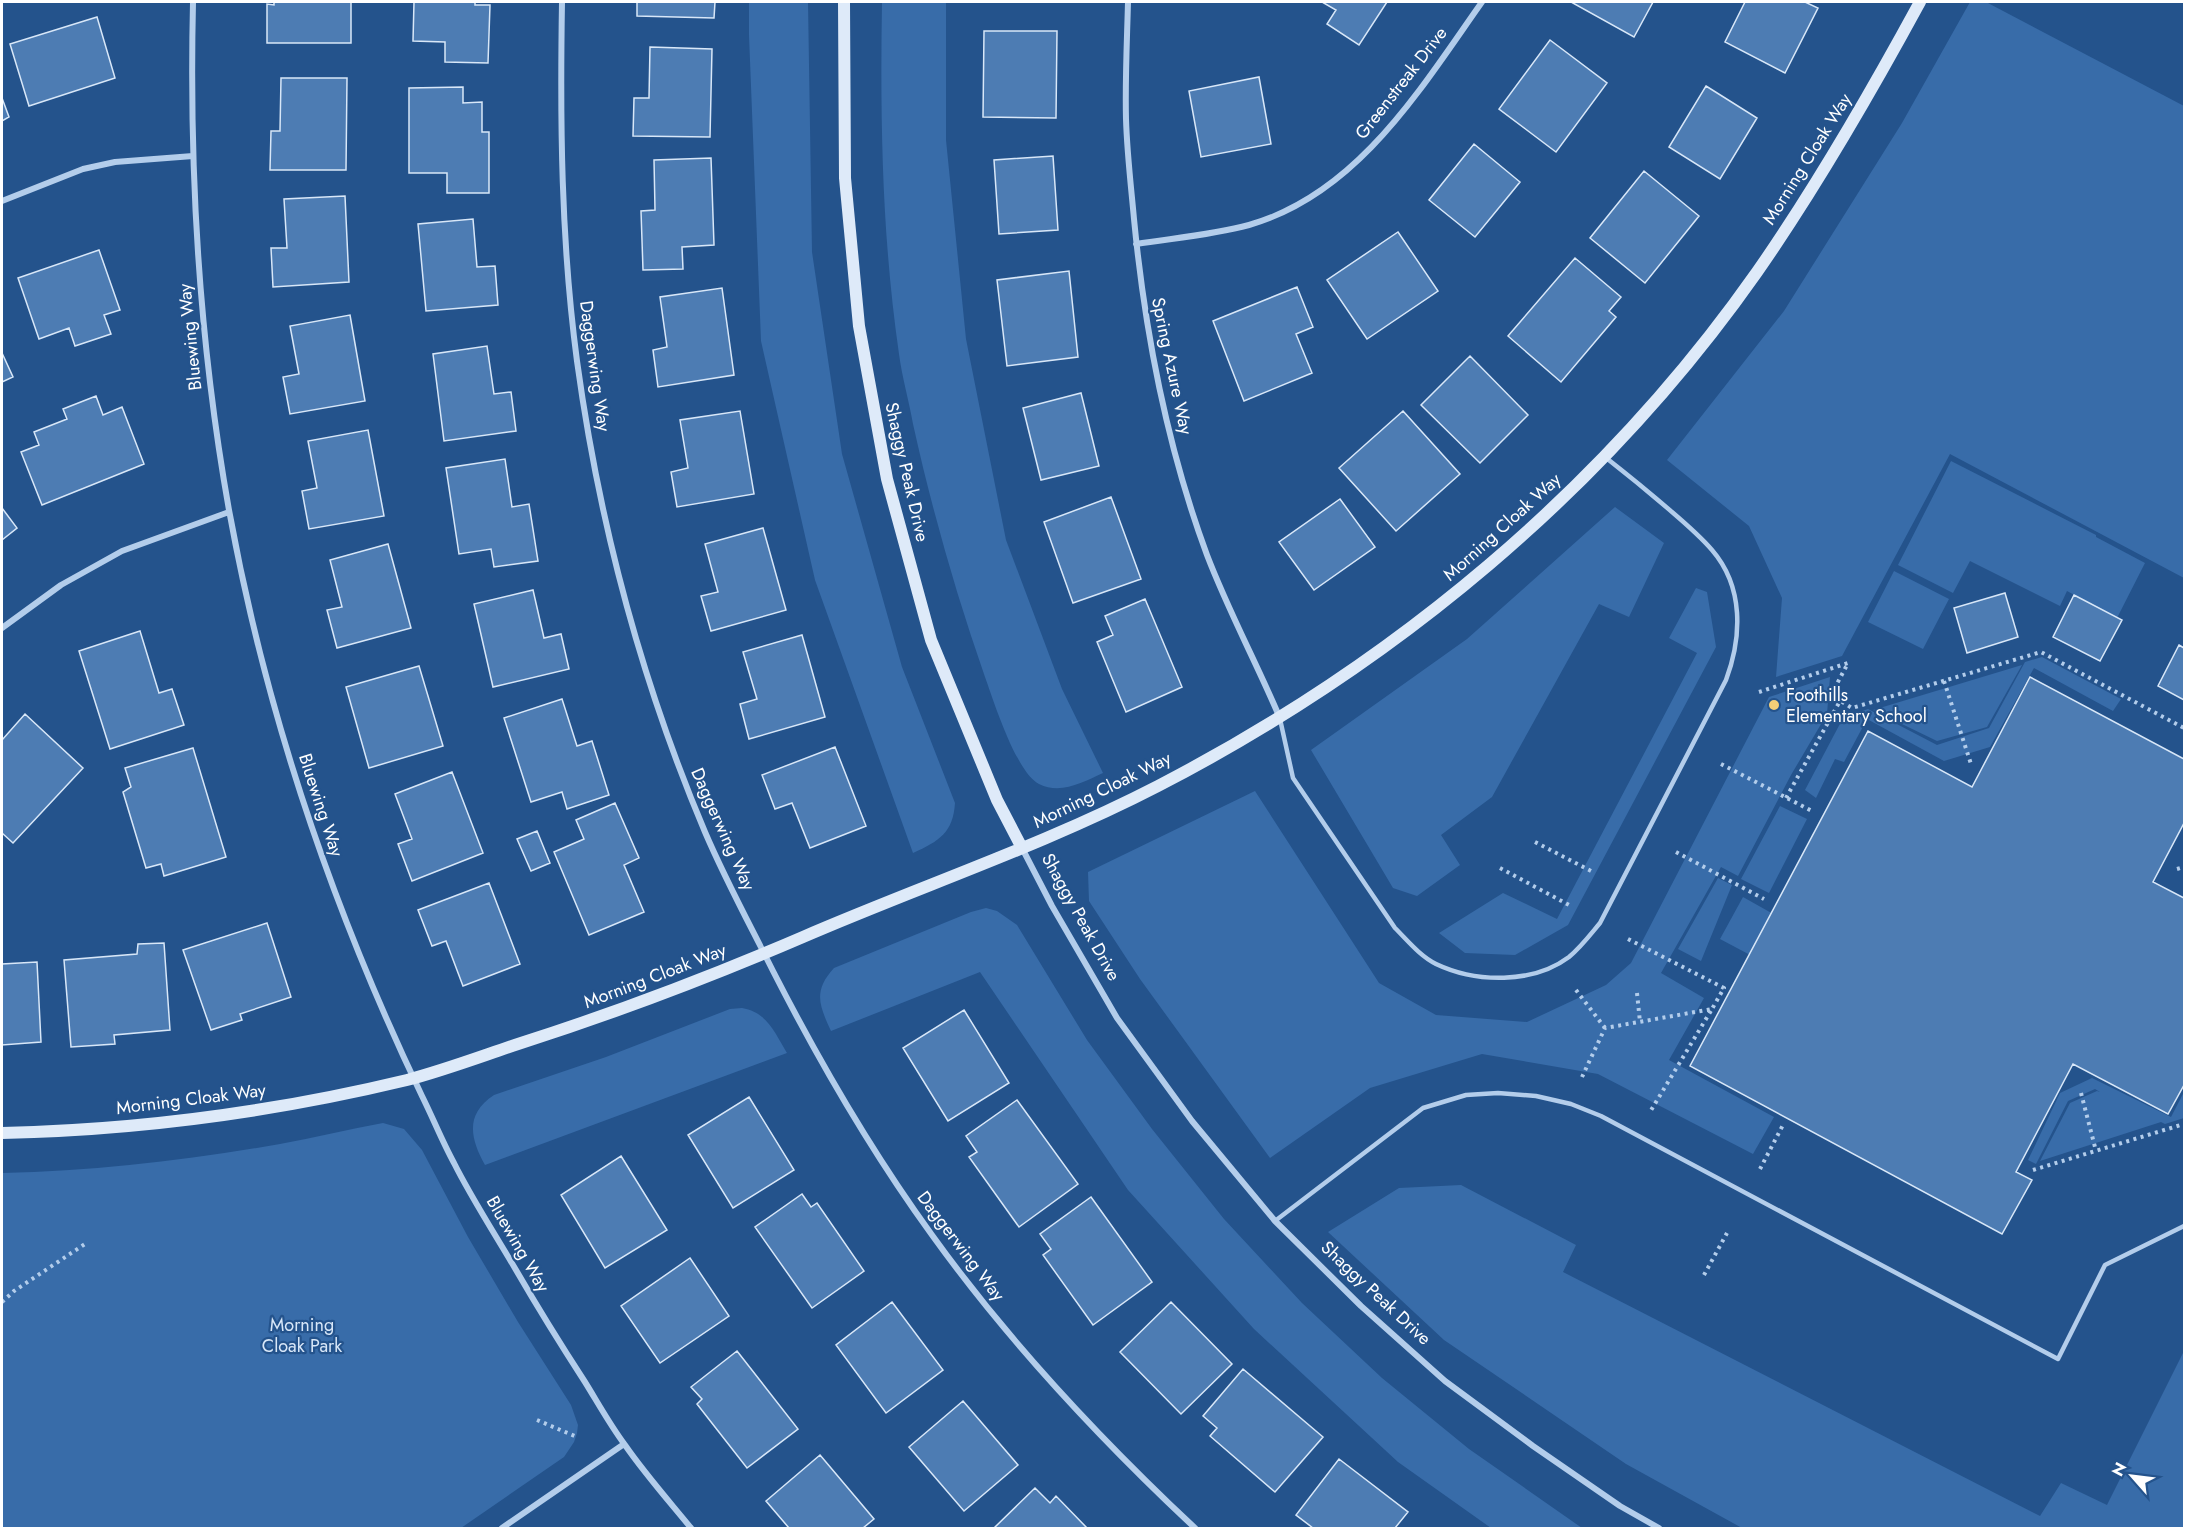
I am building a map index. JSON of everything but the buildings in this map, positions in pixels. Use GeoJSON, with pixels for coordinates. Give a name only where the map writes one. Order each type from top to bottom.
{"type":"FeatureCollection","features":[{"type":"Feature","properties":{"kind":"street","name":"Bluewing Way"},"geometry":{"type":"LineString","coordinates":[[193,2],[191,76],[196,246],[215,424],[229,512],[263,665],[317,845],[351,937],[388,1025],[459,1173],[536,1306],[624,1444],[691,1528]]}},
{"type":"Feature","properties":{"kind":"street","name":"Daggerwing Way"},"geometry":{"type":"LineString","coordinates":[[562,2],[561,183],[577,361],[592,448],[610,538],[647,673],[678,763],[706,834],[764,954],[829,1078],[875,1153],[933,1237],[1000,1323],[1069,1403],[1139,1476],[1195,1528]]}},
{"type":"Feature","properties":{"kind":"street","name":"Shaggy Peak Drive"},"geometry":{"type":"LineString","coordinates":[[844,2],[845,178],[859,326],[887,479],[931,640],[997,800],[1052,906],[1117,1018],[1192,1121],[1275,1221],[1360,1306],[1445,1381],[1620,1506],[1659,1528]]}},
{"type":"Feature","properties":{"kind":"street","name":"Spring Azure Way"},"geometry":{"type":"LineString","coordinates":[[1128,2],[1126,121],[1136,244],[1143,304],[1154,366],[1186,491],[1206,553],[1229,611],[1258,666],[1279,716]]}},
{"type":"Feature","properties":{"kind":"street","name":"Greenstreak Drive"},"geometry":{"type":"LineString","coordinates":[[1136,244],[1250,225],[1286,211],[1321,191],[1357,161],[1392,125],[1482,2]]}},
{"type":"Feature","properties":{"kind":"street","name":"Morning Cloak Way"},"geometry":{"type":"LineString","coordinates":[[2,1133],[168,1123],[270,1108],[413,1078],[592,1020],[764,954],[1079,825],[1161,785],[1279,716],[1389,644],[1465,586],[1537,522],[1605,456],[1684,367],[1756,273],[1822,173],[1920,2]]}},
{"type":"Feature","properties":{"kind":"street"},"geometry":{"type":"LineString","coordinates":[[2,201],[83,169],[115,162],[193,156]]}},
{"type":"Feature","properties":{"kind":"street"},"geometry":{"type":"LineString","coordinates":[[2,628],[61,585],[122,551],[229,512]]}},
{"type":"Feature","properties":{"kind":"street"},"geometry":{"type":"LineString","coordinates":[[502,1528],[624,1444]]}},
{"type":"Feature","properties":{"kind":"lane"},"geometry":{"type":"LineString","coordinates":[[1279,716],[1293,778],[1395,928],[1416,950],[1435,963],[1456,972],[1499,978],[1524,975],[1549,968],[1568,957],[1600,923],[1726,680],[1738,642],[1734,593],[1725,568],[1713,551],[1697,534],[1605,456]]}},
{"type":"Feature","properties":{"kind":"lane"},"geometry":{"type":"LineString","coordinates":[[1275,1221],[1365,1154],[1423,1107],[1467,1095],[1498,1093],[1536,1096],[1572,1104],[1600,1116],[2058,1359],[2105,1265],[2184,1226]]}},
{"type":"Feature","properties":{"kind":"path"},"geometry":{"type":"LineString","coordinates":[[1759,692],[1848,663],[1831,695],[1852,708],[2041,652],[2184,728]]}},
{"type":"Feature","properties":{"kind":"path"},"geometry":{"type":"LineString","coordinates":[[1944,681],[1971,764]]}},
{"type":"Feature","properties":{"kind":"path"},"geometry":{"type":"LineString","coordinates":[[1786,798],[1840,701]]}},
{"type":"Feature","properties":{"kind":"path"},"geometry":{"type":"LineString","coordinates":[[1721,764],[1812,811]]}},
{"type":"Feature","properties":{"kind":"path"},"geometry":{"type":"LineString","coordinates":[[1535,842],[1591,871]]}},
{"type":"Feature","properties":{"kind":"path"},"geometry":{"type":"LineString","coordinates":[[1676,852],[1764,899]]}},
{"type":"Feature","properties":{"kind":"path"},"geometry":{"type":"LineString","coordinates":[[2177,869],[2184,867]]}},
{"type":"Feature","properties":{"kind":"path"},"geometry":{"type":"LineString","coordinates":[[1500,868],[1569,904]]}},
{"type":"Feature","properties":{"kind":"path"},"geometry":{"type":"LineString","coordinates":[[1628,939],[1724,988],[1650,1112]]}},
{"type":"Feature","properties":{"kind":"path"},"geometry":{"type":"LineString","coordinates":[[1576,990],[1605,1028]]}},
{"type":"Feature","properties":{"kind":"path"},"geometry":{"type":"LineString","coordinates":[[1637,993],[1640,1022]]}},
{"type":"Feature","properties":{"kind":"path"},"geometry":{"type":"LineString","coordinates":[[1605,1028],[1712,1009]]}},
{"type":"Feature","properties":{"kind":"path"},"geometry":{"type":"LineString","coordinates":[[1582,1077],[1605,1028]]}},
{"type":"Feature","properties":{"kind":"path"},"geometry":{"type":"LineString","coordinates":[[2081,1093],[2096,1151]]}},
{"type":"Feature","properties":{"kind":"path"},"geometry":{"type":"LineString","coordinates":[[1760,1169],[1784,1124]]}},
{"type":"Feature","properties":{"kind":"path"},"geometry":{"type":"LineString","coordinates":[[2033,1170],[2184,1124]]}},
{"type":"Feature","properties":{"kind":"path"},"geometry":{"type":"LineString","coordinates":[[1704,1275],[1727,1233]]}},
{"type":"Feature","properties":{"kind":"path"},"geometry":{"type":"LineString","coordinates":[[2,1302],[14,1291],[88,1242]]}},
{"type":"Feature","properties":{"kind":"path"},"geometry":{"type":"LineString","coordinates":[[537,1420],[577,1437]]}},
{"type":"Feature","properties":{"kind":"green space"},"geometry":{"type":"Polygon","coordinates":[[[749,2],[808,2],[812,252],[842,454],[902,667],[955,803],[951,822],[943,835],[913,853],[815,580],[761,341],[749,2]]]}},
{"type":"Feature","properties":{"kind":"green space"},"geometry":{"type":"Polygon","coordinates":[[[882,2],[946,2],[946,140],[966,339],[1006,540],[1062,689],[1103,773],[1064,788],[1047,787],[1030,777],[1007,735],[964,615],[920,456],[900,363],[889,266],[882,134],[882,2]]]}},
{"type":"Feature","properties":{"kind":"green space"},"geometry":{"type":"Polygon","coordinates":[[[1970,2],[1986,2],[2184,106],[2184,578],[1950,454],[1842,656],[1776,677],[1782,598],[1749,526],[1667,460],[1784,311],[1902,123],[1970,2]]]}},
{"type":"Feature","properties":{"kind":"green space"},"geometry":{"type":"Polygon","coordinates":[[[1951,461],[2096,535],[2145,563],[2117,618],[2067,591],[2060,606],[1970,561],[1953,593],[1898,565],[1951,461]]]}},
{"type":"Feature","properties":{"kind":"green space"},"geometry":{"type":"Polygon","coordinates":[[[1615,507],[1664,543],[1629,617],[1599,604],[1492,797],[1441,835],[1460,865],[1417,896],[1393,888],[1311,750],[1467,639],[1615,507]]]}},
{"type":"Feature","properties":{"kind":"green space"},"geometry":{"type":"Polygon","coordinates":[[[1894,571],[1949,599],[1923,649],[1868,622],[1894,571]]]}},
{"type":"Feature","properties":{"kind":"green space"},"geometry":{"type":"Polygon","coordinates":[[[1696,588],[1707,592],[1716,647],[1568,925],[1515,955],[1465,953],[1439,933],[1503,893],[1557,919],[1697,653],[1669,638],[1696,588]]]}},
{"type":"Feature","properties":{"kind":"green space"},"geometry":{"type":"Polygon","coordinates":[[[2042,657],[2121,699],[2113,711],[2034,668],[1990,747],[1944,761],[1867,719],[1844,762],[1835,759],[1816,798],[1805,790],[1843,718],[1868,709],[1937,745],[1989,728],[2025,662],[2042,657]]]}},
{"type":"Feature","properties":{"kind":"green space"},"geometry":{"type":"Polygon","coordinates":[[[2022,665],[1987,727],[1937,741],[1873,710],[2022,665]]]}},
{"type":"Feature","properties":{"kind":"green space"},"geometry":{"type":"Polygon","coordinates":[[[1830,677],[1827,714],[1791,775],[1738,876],[1721,867],[1661,973],[1704,998],[1669,1060],[1774,1117],[1753,1154],[1598,1074],[1482,1054],[1370,1088],[1270,1158],[1140,979],[1089,901],[1088,872],[1255,791],[1379,983],[1436,1015],[1527,1022],[1606,985],[1631,963],[1769,697],[1830,677]]]}},
{"type":"Feature","properties":{"kind":"green space"},"geometry":{"type":"Polygon","coordinates":[[[1780,806],[1807,819],[1769,893],[1741,879],[1780,806]]]}},
{"type":"Feature","properties":{"kind":"green space"},"geometry":{"type":"Polygon","coordinates":[[[1718,878],[1732,885],[1701,961],[1678,949],[1718,878]]]}},
{"type":"Feature","properties":{"kind":"green space"},"geometry":{"type":"Polygon","coordinates":[[[1743,897],[1775,915],[1752,956],[1720,939],[1743,897]]]}},
{"type":"Feature","properties":{"kind":"green space"},"geometry":{"type":"Polygon","coordinates":[[[986,908],[997,911],[1017,925],[1087,1040],[1152,1129],[1224,1219],[1302,1303],[1382,1378],[1469,1449],[1582,1528],[1491,1528],[1398,1462],[1254,1329],[1128,1190],[980,972],[831,1031],[823,1013],[820,998],[823,984],[834,968],[986,908]]]}},
{"type":"Feature","properties":{"kind":"green space"},"geometry":{"type":"Polygon","coordinates":[[[742,1008],[758,1014],[769,1024],[787,1053],[485,1165],[476,1145],[474,1118],[478,1110],[494,1095],[606,1057],[730,1009],[742,1008]]]}},
{"type":"Feature","properties":{"kind":"green space"},"geometry":{"type":"Polygon","coordinates":[[[2092,1078],[2171,1117],[2184,1092],[2184,1118],[2165,1124],[2161,1122],[2040,1161],[2070,1103],[2097,1091],[2100,1092],[2095,1089],[2068,1101],[2036,1164],[2028,1160],[2060,1093],[2092,1078]]]}},
{"type":"Feature","properties":{"kind":"green space","name":"Morning Cloak Park"},"geometry":{"type":"Polygon","coordinates":[[[383,1123],[404,1129],[422,1150],[468,1237],[518,1322],[571,1405],[578,1425],[577,1433],[564,1457],[461,1528],[2,1528],[2,1173],[72,1170],[176,1160],[280,1144],[383,1123]]]}},
{"type":"Feature","properties":{"kind":"green space"},"geometry":{"type":"Polygon","coordinates":[[[1461,1185],[1576,1245],[1563,1272],[2040,1516],[2061,1483],[2107,1505],[2184,1351],[2184,1528],[1742,1528],[1626,1464],[1444,1340],[1328,1232],[1399,1188],[1461,1185]]]}},
{"type":"Feature","properties":{"kind":"place","name":"Foothills Elementary School"},"geometry":{"type":"Point","coordinates":[1774,705]}}]}
